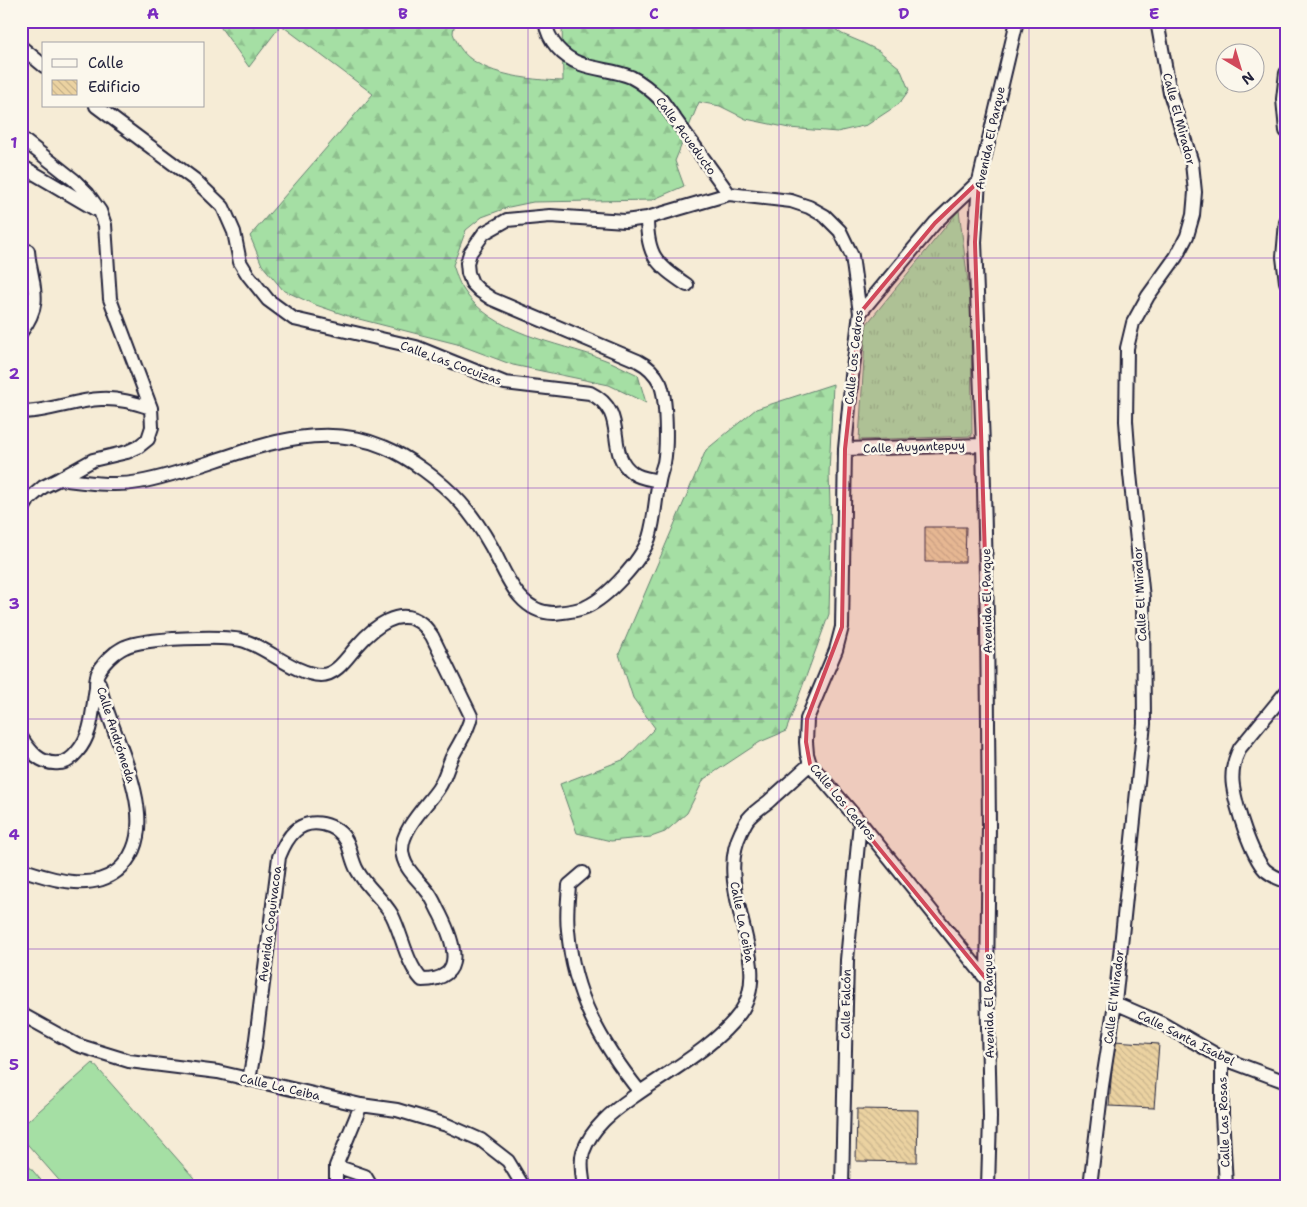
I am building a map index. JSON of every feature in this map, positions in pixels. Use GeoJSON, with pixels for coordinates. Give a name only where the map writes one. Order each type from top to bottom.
{"type":"FeatureCollection","features":[{"type":"Feature","properties":{"kind":"street","name":"Calle Acueducto"},"geometry":{"type":"LineString","coordinates":[[545,21],[551,40],[560,52],[581,64],[630,77],[650,89],[662,101],[729,194]]}},
{"type":"Feature","properties":{"kind":"street","name":"Avenida El Parque"},"geometry":{"type":"LineString","coordinates":[[988,1186],[990,1117],[988,980],[990,826],[983,445],[975,242],[979,181],[1017,21]]}},
{"type":"Feature","properties":{"kind":"street","name":"Calle El Mirador"},"geometry":{"type":"LineString","coordinates":[[1090,1186],[1102,1086],[1115,1003],[1144,724],[1143,598],[1127,430],[1127,348],[1133,323],[1148,296],[1176,257],[1187,236],[1195,192],[1192,163],[1170,93],[1157,21]]}},
{"type":"Feature","properties":{"kind":"street"},"geometry":{"type":"LineString","coordinates":[[21,47],[27,56],[42,65]]}},
{"type":"Feature","properties":{"kind":"street"},"geometry":{"type":"LineString","coordinates":[[1286,73],[1283,99],[1286,130]]}},
{"type":"Feature","properties":{"kind":"street","name":"Calle Las Cocuizas"},"geometry":{"type":"LineString","coordinates":[[99,108],[194,180],[223,207],[234,232],[240,262],[268,300],[294,319],[416,347],[505,383],[590,393],[602,399],[610,409],[617,438],[618,453],[622,464],[634,475],[659,481]]}},
{"type":"Feature","properties":{"kind":"street"},"geometry":{"type":"LineString","coordinates":[[21,138],[74,180],[88,194],[100,211],[105,225],[110,300],[151,408],[152,427],[148,439],[138,447],[127,452],[93,460],[59,480],[43,486],[29,499],[21,512]]}},
{"type":"Feature","properties":{"kind":"street"},"geometry":{"type":"LineString","coordinates":[[25,168],[100,211]]}},
{"type":"Feature","properties":{"kind":"street"},"geometry":{"type":"LineString","coordinates":[[860,313],[935,224],[979,181]]}},
{"type":"Feature","properties":{"kind":"street","name":"Calle Los Cedros"},"geometry":{"type":"LineString","coordinates":[[659,481],[664,463],[666,441],[663,393],[655,375],[648,367],[626,355],[492,299],[472,283],[467,263],[470,253],[484,233],[507,220],[550,216],[625,221],[647,218],[729,194],[791,201],[809,207],[826,216],[840,232],[852,256],[860,313],[845,449],[842,627],[836,650],[807,719],[807,754],[810,764],[860,822],[988,980]]}},
{"type":"Feature","properties":{"kind":"street"},"geometry":{"type":"LineString","coordinates":[[647,218],[648,245],[653,256],[662,266],[687,285]]}},
{"type":"Feature","properties":{"kind":"street"},"geometry":{"type":"LineString","coordinates":[[1286,222],[1283,258],[1286,282]]}},
{"type":"Feature","properties":{"kind":"street"},"geometry":{"type":"LineString","coordinates":[[21,332],[28,324],[34,308],[36,291],[28,250]]}},
{"type":"Feature","properties":{"kind":"street"},"geometry":{"type":"LineString","coordinates":[[21,412],[102,399],[128,401],[151,408]]}},
{"type":"Feature","properties":{"kind":"street"},"geometry":{"type":"LineString","coordinates":[[59,480],[113,484],[136,483],[158,479],[262,446],[294,438],[322,435],[354,437],[384,447],[411,461],[438,482],[459,501],[477,524],[490,543],[515,592],[528,605],[541,612],[554,613],[571,611],[586,606],[604,595],[619,582],[632,566],[648,541],[654,517],[659,481]]}},
{"type":"Feature","properties":{"kind":"street","name":"Calle Auyantepuy"},"geometry":{"type":"LineString","coordinates":[[845,449],[983,445]]}},
{"type":"Feature","properties":{"kind":"street","name":"Avenida Coquivacoa"},"geometry":{"type":"LineString","coordinates":[[98,674],[105,662],[126,646],[157,640],[217,638],[244,641],[310,674],[324,675],[336,669],[347,660],[358,645],[379,625],[391,619],[407,617],[422,624],[432,636],[471,716],[469,728],[446,774],[413,822],[406,835],[402,849],[405,863],[428,892],[453,943],[455,959],[449,973],[435,980],[422,980],[413,971],[392,914],[358,871],[346,841],[337,830],[325,824],[309,823],[295,830],[284,844],[279,856],[255,1047],[249,1080]]}},
{"type":"Feature","properties":{"kind":"street"},"geometry":{"type":"LineString","coordinates":[[21,737],[33,754],[42,761],[54,764],[62,763],[71,758],[82,747],[88,735],[92,722],[98,674]]}},
{"type":"Feature","properties":{"kind":"street","name":"Calle Andrómeda"},"geometry":{"type":"LineString","coordinates":[[21,869],[65,881],[97,881],[112,874],[124,865],[131,853],[136,840],[138,810],[128,769],[103,701],[98,674]]}},
{"type":"Feature","properties":{"kind":"street"},"geometry":{"type":"LineString","coordinates":[[1286,692],[1240,748],[1235,758],[1233,785],[1245,831],[1261,865],[1267,872],[1286,881]]}},
{"type":"Feature","properties":{"kind":"street","name":"Calle La Ceiba"},"geometry":{"type":"LineString","coordinates":[[584,1186],[582,1170],[583,1153],[595,1130],[616,1110],[708,1044],[725,1030],[741,1012],[750,992],[752,970],[734,891],[732,862],[735,843],[747,820],[810,764]]}},
{"type":"Feature","properties":{"kind":"street","name":"Calle Falcón"},"geometry":{"type":"LineString","coordinates":[[842,1186],[847,960],[860,822]]}},
{"type":"Feature","properties":{"kind":"street"},"geometry":{"type":"LineString","coordinates":[[583,873],[569,885],[567,928],[574,967],[588,1014],[604,1042],[640,1092]]}},
{"type":"Feature","properties":{"kind":"street","name":"Calle Santa Isabel"},"geometry":{"type":"LineString","coordinates":[[1115,1003],[1161,1023],[1222,1058],[1286,1082]]}},
{"type":"Feature","properties":{"kind":"street","name":"Calle La Ceiba"},"geometry":{"type":"LineString","coordinates":[[21,1014],[77,1045],[102,1054],[129,1061],[218,1072],[361,1106],[396,1110],[447,1125],[481,1140],[508,1161],[523,1186]]}},
{"type":"Feature","properties":{"kind":"street","name":"Calle Las Rosas"},"geometry":{"type":"LineString","coordinates":[[1222,1058],[1222,1114],[1226,1186]]}},
{"type":"Feature","properties":{"kind":"street"},"geometry":{"type":"LineString","coordinates":[[336,1186],[336,1166],[361,1106]]}},
{"type":"Feature","properties":{"kind":"street"},"geometry":{"type":"LineString","coordinates":[[336,1166],[365,1176],[371,1186]]}},
{"type":"Feature","properties":{"kind":"highlighted area"},"geometry":{"type":"Polygon","coordinates":[[[979,181],[975,242],[987,620],[987,980],[810,764],[806,742],[807,719],[842,627],[845,449],[860,313],[935,223],[979,181]]]}},
{"type":"Feature","properties":{"kind":"green space"},"geometry":{"type":"Polygon","coordinates":[[[216,21],[456,21],[453,33],[455,38],[463,52],[474,61],[487,68],[519,77],[563,81],[562,21],[670,21],[710,27],[729,26],[732,21],[824,21],[842,34],[879,51],[900,68],[909,90],[899,104],[867,125],[837,132],[789,128],[746,119],[720,106],[699,102],[675,161],[684,186],[652,200],[533,202],[509,207],[482,217],[466,230],[453,265],[461,286],[475,304],[490,317],[507,326],[607,361],[638,375],[646,403],[609,385],[513,365],[457,344],[351,317],[313,304],[283,290],[262,265],[250,236],[373,94],[281,25],[249,67],[216,21]]]}},
{"type":"Feature","properties":{"kind":"green space"},"geometry":{"type":"Polygon","coordinates":[[[959,210],[971,306],[972,436],[859,440],[866,325],[959,210]]]}},
{"type":"Feature","properties":{"kind":"green space"},"geometry":{"type":"Polygon","coordinates":[[[833,384],[829,474],[831,534],[829,614],[786,731],[760,742],[704,779],[687,813],[665,832],[651,837],[611,841],[577,833],[560,784],[625,759],[655,728],[633,698],[619,654],[706,450],[756,409],[833,384]]]}},
{"type":"Feature","properties":{"kind":"green space"},"geometry":{"type":"Polygon","coordinates":[[[93,1063],[201,1186],[64,1186],[21,1137],[21,1127],[93,1063]]]}},
{"type":"Feature","properties":{"kind":"green space"},"geometry":{"type":"Polygon","coordinates":[[[21,1157],[46,1186],[21,1186],[21,1157]]]}},
{"type":"Feature","properties":{"kind":"building"},"geometry":{"type":"Polygon","coordinates":[[[925,527],[966,527],[965,562],[925,562],[925,527]]]}},
{"type":"Feature","properties":{"kind":"building"},"geometry":{"type":"Polygon","coordinates":[[[1114,1041],[1159,1044],[1154,1108],[1109,1106],[1114,1041]]]}},
{"type":"Feature","properties":{"kind":"building"},"geometry":{"type":"Polygon","coordinates":[[[857,1109],[918,1110],[917,1162],[856,1161],[857,1109]]]}}]}
